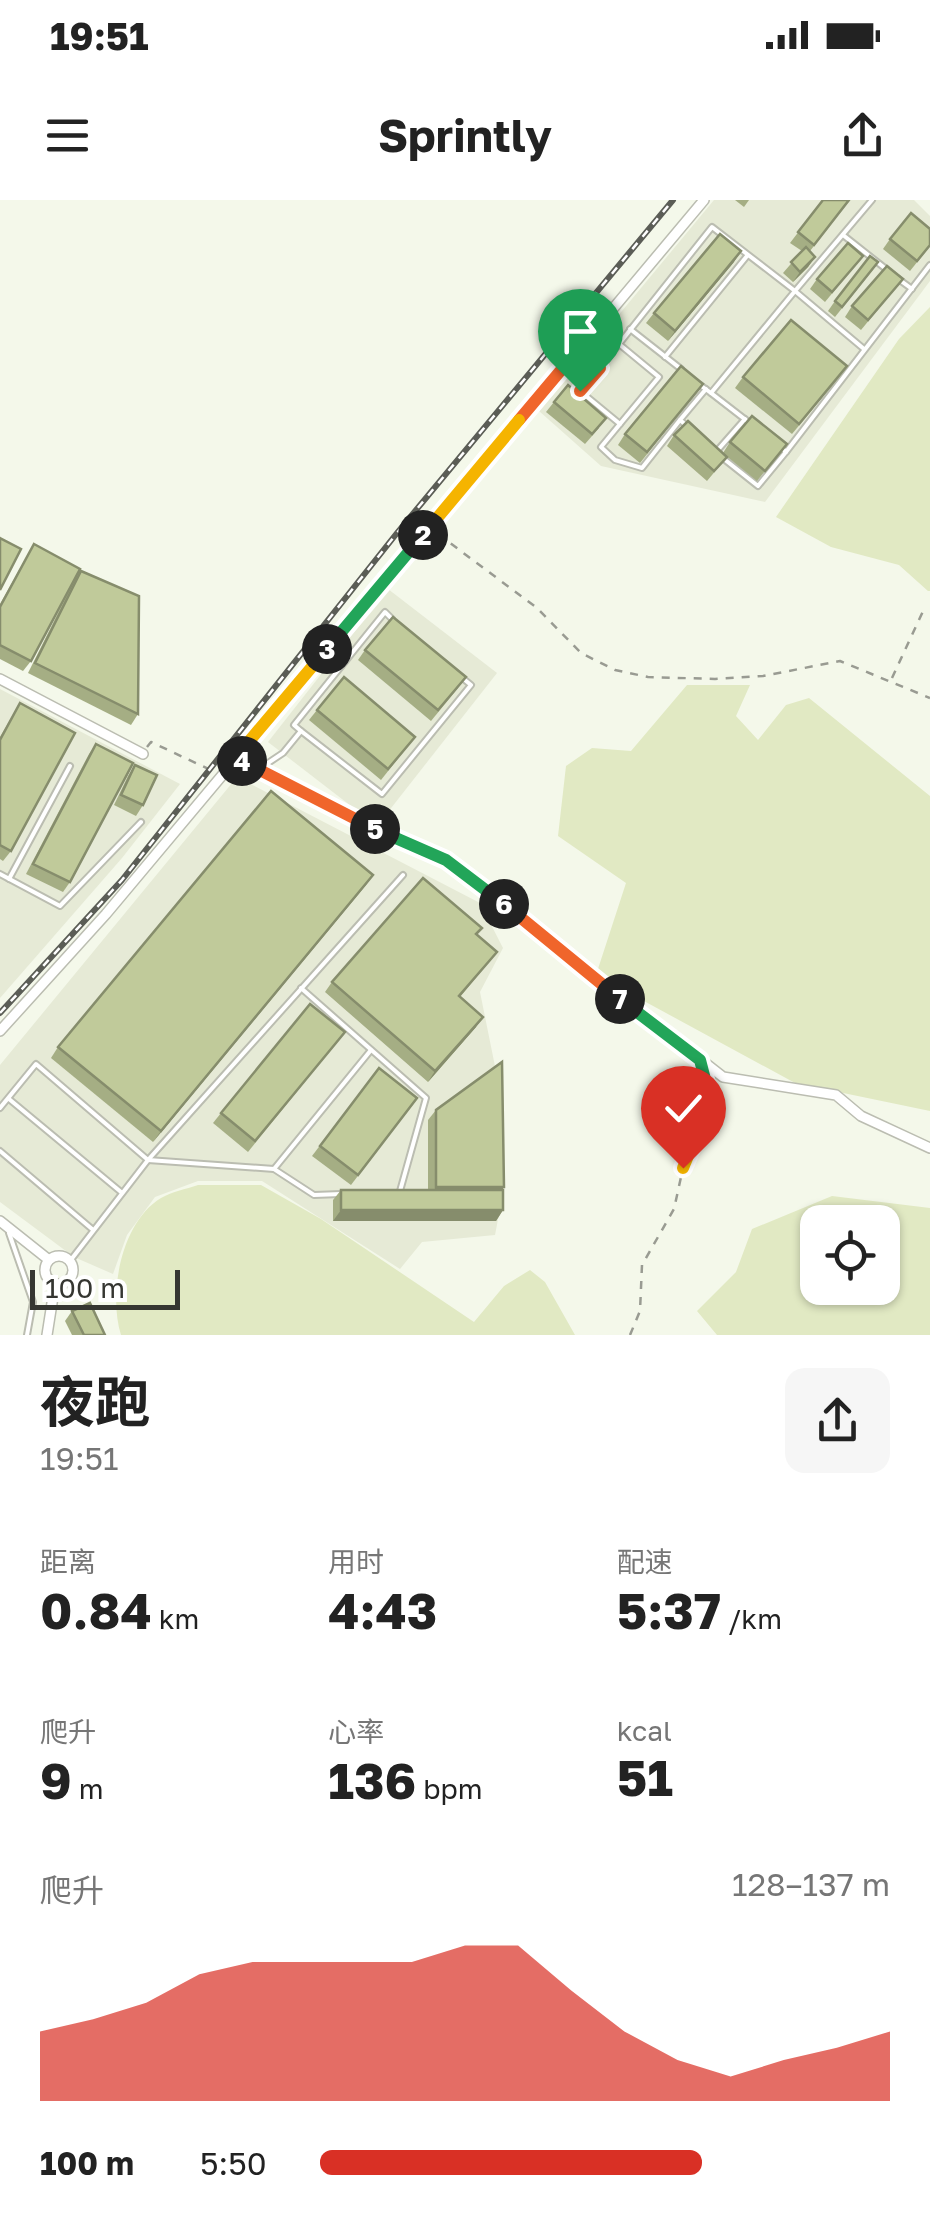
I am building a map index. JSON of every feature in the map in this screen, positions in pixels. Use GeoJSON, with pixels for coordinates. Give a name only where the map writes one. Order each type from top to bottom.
{"type":"FeatureCollection","features":[{"type":"Feature","properties":{"kind":"street"},"geometry":{"type":"LineString","coordinates":[[0,1031],[106,914],[704,200]]}},
{"type":"Feature","properties":{"kind":"street"},"geometry":{"type":"LineString","coordinates":[[0,679],[144,754]]}},
{"type":"Feature","properties":{"kind":"street"},"geometry":{"type":"LineString","coordinates":[[235,758],[446,860],[723,1077],[836,1095],[861,1116],[930,1148]]}},
{"type":"Feature","properties":{"kind":"street"},"geometry":{"type":"LineString","coordinates":[[3,1227],[49,1260]]}},
{"type":"Feature","properties":{"kind":"street"},"geometry":{"type":"LineString","coordinates":[[49,1260],[60,1256],[70,1261],[71,1278],[55,1284]]}},
{"type":"Feature","properties":{"kind":"street"},"geometry":{"type":"LineString","coordinates":[[47,1335],[55,1284],[45,1271],[49,1260]]}},
{"type":"Feature","properties":{"kind":"lane"},"geometry":{"type":"LineString","coordinates":[[618,344],[659,377],[601,447],[615,460],[642,468],[872,200]]}},
{"type":"Feature","properties":{"kind":"lane"},"geometry":{"type":"LineString","coordinates":[[620,424],[580,391],[712,227],[864,350]]}},
{"type":"Feature","properties":{"kind":"lane"},"geometry":{"type":"LineString","coordinates":[[843,234],[912,289]]}},
{"type":"Feature","properties":{"kind":"lane"},"geometry":{"type":"LineString","coordinates":[[665,357],[748,256]]}},
{"type":"Feature","properties":{"kind":"lane"},"geometry":{"type":"LineString","coordinates":[[704,442],[758,486],[930,266]]}},
{"type":"Feature","properties":{"kind":"lane"},"geometry":{"type":"LineString","coordinates":[[630,329],[758,430]]}},
{"type":"Feature","properties":{"kind":"lane"},"geometry":{"type":"LineString","coordinates":[[578,350],[600,368]]}},
{"type":"Feature","properties":{"kind":"lane"},"geometry":{"type":"LineString","coordinates":[[716,452],[744,419]]}},
{"type":"Feature","properties":{"kind":"lane"},"geometry":{"type":"LineString","coordinates":[[680,420],[692,431]]}},
{"type":"Feature","properties":{"kind":"lane"},"geometry":{"type":"LineString","coordinates":[[772,441],[786,452]]}},
{"type":"Feature","properties":{"kind":"lane"},"geometry":{"type":"LineString","coordinates":[[399,624],[384,612],[294,725],[382,794],[470,685],[456,673]]}},
{"type":"Feature","properties":{"kind":"lane"},"geometry":{"type":"LineString","coordinates":[[258,770],[283,753],[301,731]]}},
{"type":"Feature","properties":{"kind":"lane"},"geometry":{"type":"LineString","coordinates":[[10,879],[70,766]]}},
{"type":"Feature","properties":{"kind":"lane"},"geometry":{"type":"LineString","coordinates":[[0,874],[60,906],[142,822]]}},
{"type":"Feature","properties":{"kind":"lane"},"geometry":{"type":"LineString","coordinates":[[70,1261],[148,1160],[404,875]]}},
{"type":"Feature","properties":{"kind":"lane"},"geometry":{"type":"LineString","coordinates":[[300,988],[426,1098],[400,1192],[382,1193]]}},
{"type":"Feature","properties":{"kind":"lane"},"geometry":{"type":"LineString","coordinates":[[274,1168],[371,1050]]}},
{"type":"Feature","properties":{"kind":"lane"},"geometry":{"type":"LineString","coordinates":[[0,1108],[36,1064],[148,1160],[274,1168],[314,1195],[348,1194]]}},
{"type":"Feature","properties":{"kind":"lane"},"geometry":{"type":"LineString","coordinates":[[8,1098],[121,1192]]}},
{"type":"Feature","properties":{"kind":"lane"},"geometry":{"type":"LineString","coordinates":[[0,1151],[92,1230]]}},
{"type":"Feature","properties":{"kind":"lane"},"geometry":{"type":"LineString","coordinates":[[3,1227],[33,1302],[27,1335]]}},
{"type":"Feature","properties":{"kind":"path"},"geometry":{"type":"LineString","coordinates":[[429,528],[537,608],[582,653],[615,670],[648,677],[716,679],[763,676],[840,661],[892,679],[930,698]]}},
{"type":"Feature","properties":{"kind":"path"},"geometry":{"type":"LineString","coordinates":[[892,679],[924,609]]}},
{"type":"Feature","properties":{"kind":"path"},"geometry":{"type":"LineString","coordinates":[[144,754],[150,742],[220,776]]}},
{"type":"Feature","properties":{"kind":"path"},"geometry":{"type":"LineString","coordinates":[[630,1335],[640,1311],[642,1265],[674,1208],[683,1168],[707,1116],[708,1091],[700,1060]]}},
{"type":"Feature","properties":{"kind":"shaded area"},"geometry":{"type":"Polygon","coordinates":[[[714,200],[914,200],[930,216],[930,281],[765,502],[601,466],[539,411],[714,200]]]}},
{"type":"Feature","properties":{"kind":"shaded area"},"geometry":{"type":"Polygon","coordinates":[[[388,589],[497,673],[377,826],[268,742],[388,589]]]}},
{"type":"Feature","properties":{"kind":"shaded area"},"geometry":{"type":"Polygon","coordinates":[[[0,689],[180,784],[122,858],[0,998],[0,689]]]}},
{"type":"Feature","properties":{"kind":"shaded area"},"geometry":{"type":"Polygon","coordinates":[[[237,777],[480,903],[503,948],[480,992],[500,1091],[503,1193],[495,1235],[422,1242],[400,1269],[262,1181],[198,1181],[155,1197],[127,1235],[113,1274],[74,1257],[0,1202],[0,1065],[237,777]]]}},
{"type":"Feature","properties":{"kind":"green space"},"geometry":{"type":"Polygon","coordinates":[[[930,307],[928,591],[899,565],[831,547],[776,517],[899,339],[930,307]]]}},
{"type":"Feature","properties":{"kind":"green space"},"geometry":{"type":"Polygon","coordinates":[[[687,685],[750,685],[736,716],[758,740],[786,705],[809,698],[930,796],[930,1111],[795,1083],[596,975],[626,883],[558,836],[566,766],[592,748],[631,751],[687,685]]]}},
{"type":"Feature","properties":{"kind":"green space"},"geometry":{"type":"Polygon","coordinates":[[[198,1185],[261,1185],[321,1219],[474,1322],[504,1286],[530,1270],[545,1282],[575,1335],[121,1335],[117,1280],[127,1241],[147,1209],[161,1198],[198,1185]]]}},
{"type":"Feature","properties":{"kind":"green space"},"geometry":{"type":"Polygon","coordinates":[[[832,1196],[930,1208],[930,1335],[717,1335],[697,1311],[736,1272],[752,1229],[800,1209],[800,1305],[900,1305],[900,1205],[810,1205],[832,1196]]]}},
{"type":"Feature","properties":{"kind":"building"},"geometry":{"type":"Polygon","coordinates":[[[823,200],[849,200],[814,245],[798,232],[823,200]]]}},
{"type":"Feature","properties":{"kind":"building"},"geometry":{"type":"Polygon","coordinates":[[[911,213],[930,229],[930,245],[917,261],[890,239],[911,213]]]}},
{"type":"Feature","properties":{"kind":"building"},"geometry":{"type":"Polygon","coordinates":[[[720,234],[741,251],[675,331],[654,313],[720,234]]]}},
{"type":"Feature","properties":{"kind":"building"},"geometry":{"type":"Polygon","coordinates":[[[848,243],[863,256],[832,292],[817,279],[848,243]]]}},
{"type":"Feature","properties":{"kind":"building"},"geometry":{"type":"Polygon","coordinates":[[[806,247],[815,257],[800,272],[791,262],[806,247]]]}},
{"type":"Feature","properties":{"kind":"building"},"geometry":{"type":"Polygon","coordinates":[[[870,256],[878,262],[842,307],[835,301],[870,256]]]}},
{"type":"Feature","properties":{"kind":"building"},"geometry":{"type":"Polygon","coordinates":[[[887,266],[903,279],[868,320],[852,306],[887,266]]]}},
{"type":"Feature","properties":{"kind":"building"},"geometry":{"type":"Polygon","coordinates":[[[791,320],[847,366],[799,424],[743,377],[791,320]]]}},
{"type":"Feature","properties":{"kind":"building"},"geometry":{"type":"Polygon","coordinates":[[[681,366],[703,384],[647,452],[625,434],[681,366]]]}},
{"type":"Feature","properties":{"kind":"building"},"geometry":{"type":"Polygon","coordinates":[[[568,385],[606,418],[592,434],[554,402],[568,385]]]}},
{"type":"Feature","properties":{"kind":"building"},"geometry":{"type":"Polygon","coordinates":[[[752,416],[787,444],[765,471],[730,442],[752,416]]]}},
{"type":"Feature","properties":{"kind":"building"},"geometry":{"type":"Polygon","coordinates":[[[688,421],[727,457],[714,471],[674,435],[688,421]]]}},
{"type":"Feature","properties":{"kind":"building"},"geometry":{"type":"Polygon","coordinates":[[[0,538],[21,549],[0,590],[0,538]]]}},
{"type":"Feature","properties":{"kind":"building"},"geometry":{"type":"Polygon","coordinates":[[[34,544],[80,569],[31,661],[0,645],[0,607],[34,544]]]}},
{"type":"Feature","properties":{"kind":"building"},"geometry":{"type":"Polygon","coordinates":[[[81,571],[139,596],[138,714],[35,663],[81,571]]]}},
{"type":"Feature","properties":{"kind":"building"},"geometry":{"type":"Polygon","coordinates":[[[393,617],[466,677],[438,710],[365,650],[393,617]]]}},
{"type":"Feature","properties":{"kind":"building"},"geometry":{"type":"Polygon","coordinates":[[[344,677],[415,737],[388,769],[317,710],[344,677]]]}},
{"type":"Feature","properties":{"kind":"building"},"geometry":{"type":"Polygon","coordinates":[[[20,703],[75,733],[11,851],[0,845],[0,740],[20,703]]]}},
{"type":"Feature","properties":{"kind":"building"},"geometry":{"type":"Polygon","coordinates":[[[96,744],[133,763],[70,882],[33,864],[96,744]]]}},
{"type":"Feature","properties":{"kind":"building"},"geometry":{"type":"Polygon","coordinates":[[[135,765],[157,775],[143,805],[121,795],[135,765]]]}},
{"type":"Feature","properties":{"kind":"building"},"geometry":{"type":"Polygon","coordinates":[[[271,791],[373,875],[161,1131],[58,1047],[271,791]]]}},
{"type":"Feature","properties":{"kind":"building"},"geometry":{"type":"Polygon","coordinates":[[[423,878],[482,928],[476,934],[497,952],[459,996],[483,1017],[435,1071],[332,982],[423,878]]]}},
{"type":"Feature","properties":{"kind":"building"},"geometry":{"type":"Polygon","coordinates":[[[310,1004],[345,1032],[255,1141],[221,1113],[310,1004]]]}},
{"type":"Feature","properties":{"kind":"building"},"geometry":{"type":"Polygon","coordinates":[[[502,1062],[504,1187],[436,1187],[436,1110],[502,1062]]]}},
{"type":"Feature","properties":{"kind":"building"},"geometry":{"type":"Polygon","coordinates":[[[379,1068],[417,1098],[358,1175],[320,1146],[379,1068]]]}},
{"type":"Feature","properties":{"kind":"building"},"geometry":{"type":"Polygon","coordinates":[[[341,1190],[503,1190],[503,1210],[341,1210],[341,1190]]]}},
{"type":"Feature","properties":{"kind":"building"},"geometry":{"type":"Polygon","coordinates":[[[90,1303],[105,1335],[84,1335],[72,1311],[90,1303]]]}},
{"type":"Feature","properties":{"kind":"railway"},"geometry":{"type":"LineString","coordinates":[[0,1013],[122,880],[397,533],[673,200]]}},
{"type":"Feature","properties":{"kind":"route"},"geometry":{"type":"LineString","coordinates":[[580,391],[600,368],[578,350],[235,758],[446,860],[700,1060],[708,1091],[707,1116],[683,1168]]}}]}
